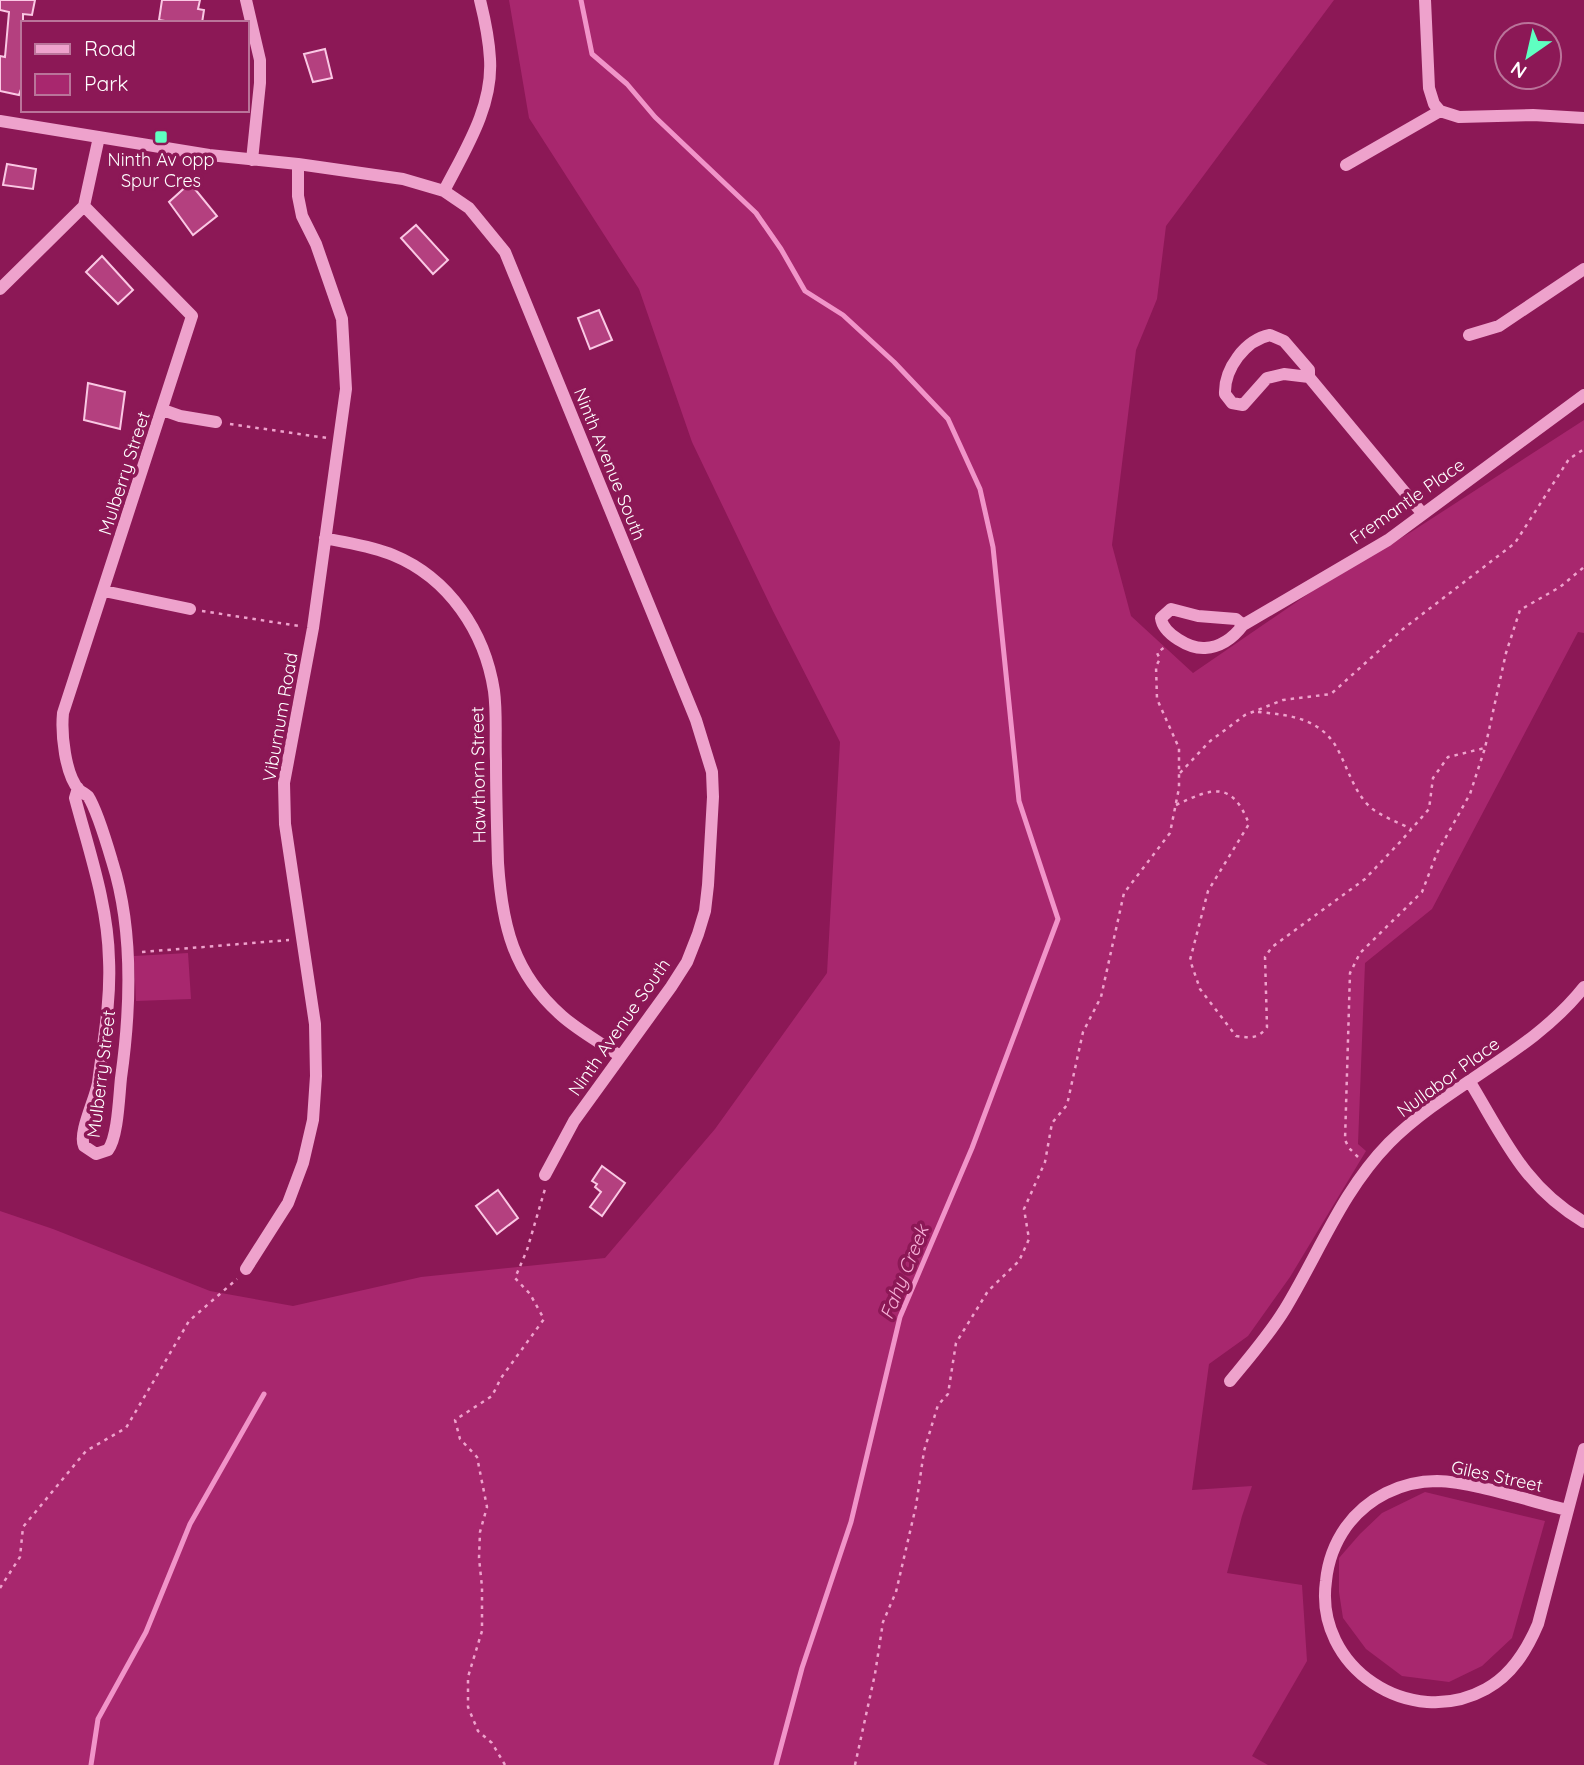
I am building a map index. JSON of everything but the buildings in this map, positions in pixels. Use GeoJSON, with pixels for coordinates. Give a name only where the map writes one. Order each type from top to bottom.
{"type":"FeatureCollection","features":[{"type":"Feature","properties":{"kind":"street"},"geometry":{"type":"LineString","coordinates":[[246,0],[260,60],[252,159]]}},
{"type":"Feature","properties":{"kind":"street"},"geometry":{"type":"LineString","coordinates":[[444,191],[480,121],[489,85],[491,62],[488,32],[480,0]]}},
{"type":"Feature","properties":{"kind":"street"},"geometry":{"type":"LineString","coordinates":[[1425,0],[1429,88],[1434,104],[1440,111],[1459,117],[1533,115],[1584,118]]}},
{"type":"Feature","properties":{"kind":"street"},"geometry":{"type":"LineString","coordinates":[[1346,165],[1440,111]]}},
{"type":"Feature","properties":{"kind":"street","name":"Ninth Avenue South"},"geometry":{"type":"LineString","coordinates":[[0,121],[209,155],[403,179],[444,191],[469,208],[505,252],[696,720],[712,772],[713,797],[705,911],[687,962],[574,1121],[545,1175]]}},
{"type":"Feature","properties":{"kind":"street"},"geometry":{"type":"LineString","coordinates":[[0,289],[85,205],[99,137]]}},
{"type":"Feature","properties":{"kind":"street","name":"Viburnum Road"},"geometry":{"type":"LineString","coordinates":[[246,1269],[288,1203],[303,1163],[313,1120],[316,1076],[315,1024],[285,824],[284,783],[313,628],[346,389],[342,319],[316,244],[302,216],[298,196],[298,164]]}},
{"type":"Feature","properties":{"kind":"street","name":"Mulberry Street"},"geometry":{"type":"LineString","coordinates":[[78,788],[75,798],[98,880],[109,957],[110,981],[98,1083],[95,1100],[82,1135],[84,1146],[96,1154],[108,1150],[114,1136],[126,1047],[129,953],[114,865],[87,796],[78,788],[63,749],[63,713],[192,316],[85,205]]}},
{"type":"Feature","properties":{"kind":"street"},"geometry":{"type":"LineString","coordinates":[[1469,335],[1499,326],[1584,269]]}},
{"type":"Feature","properties":{"kind":"street"},"geometry":{"type":"LineString","coordinates":[[1309,377],[1284,374],[1267,378],[1243,405],[1231,403],[1225,394],[1230,374],[1251,342],[1265,335],[1284,341],[1309,370],[1309,377],[1422,513]]}},
{"type":"Feature","properties":{"kind":"street","name":"Fremantle Place"},"geometry":{"type":"LineString","coordinates":[[1177,638],[1205,648],[1226,641],[1243,625],[1388,540],[1584,395]]}},
{"type":"Feature","properties":{"kind":"street"},"geometry":{"type":"LineString","coordinates":[[163,410],[216,422]]}},
{"type":"Feature","properties":{"kind":"street","name":"Hawthorn Street"},"geometry":{"type":"LineString","coordinates":[[325,538],[391,554],[415,565],[436,581],[469,620],[481,644],[494,692],[498,863],[509,940],[518,960],[544,999],[564,1018],[620,1056]]}},
{"type":"Feature","properties":{"kind":"street"},"geometry":{"type":"LineString","coordinates":[[104,591],[190,609]]}},
{"type":"Feature","properties":{"kind":"street"},"geometry":{"type":"LineString","coordinates":[[1177,638],[1161,624],[1161,618],[1171,609],[1198,616],[1236,619],[1243,625]]}},
{"type":"Feature","properties":{"kind":"street","name":"Nullabor Place"},"geometry":{"type":"LineString","coordinates":[[1230,1381],[1284,1310],[1337,1212],[1388,1144],[1441,1099],[1512,1053],[1550,1023],[1584,987]]}},
{"type":"Feature","properties":{"kind":"street"},"geometry":{"type":"LineString","coordinates":[[1470,1082],[1521,1166],[1537,1186],[1554,1202],[1584,1222]]}},
{"type":"Feature","properties":{"kind":"street","name":"Giles Street"},"geometry":{"type":"LineString","coordinates":[[1567,1510],[1447,1482],[1417,1483],[1380,1495],[1351,1520],[1329,1559],[1324,1599],[1327,1620],[1345,1658],[1361,1675],[1382,1689],[1402,1698],[1425,1701],[1468,1697],[1487,1688],[1517,1662],[1538,1624],[1584,1449]]}},
{"type":"Feature","properties":{"kind":"path"},"geometry":{"type":"LineString","coordinates":[[216,422],[337,439]]}},
{"type":"Feature","properties":{"kind":"path"},"geometry":{"type":"LineString","coordinates":[[1179,774],[1209,742],[1245,715],[1283,700],[1331,694],[1403,629],[1515,543],[1569,459],[1584,449]]}},
{"type":"Feature","properties":{"kind":"path"},"geometry":{"type":"LineString","coordinates":[[1369,1167],[1345,1140],[1350,973],[1360,953],[1422,892],[1437,853],[1470,794],[1485,748],[1506,653],[1520,610],[1560,587],[1584,567]]}},
{"type":"Feature","properties":{"kind":"path"},"geometry":{"type":"LineString","coordinates":[[190,609],[313,628]]}},
{"type":"Feature","properties":{"kind":"path"},"geometry":{"type":"LineString","coordinates":[[855,1765],[875,1674],[883,1622],[897,1592],[920,1487],[925,1451],[939,1405],[948,1395],[956,1343],[988,1291],[1019,1261],[1029,1239],[1024,1209],[1045,1162],[1052,1123],[1067,1105],[1083,1032],[1101,997],[1124,892],[1170,833],[1176,805],[1179,748],[1157,699],[1156,666],[1160,659],[1157,653],[1177,638]]}},
{"type":"Feature","properties":{"kind":"path"},"geometry":{"type":"LineString","coordinates":[[1254,711],[1292,715],[1319,726],[1339,751],[1352,783],[1370,807],[1411,830]]}},
{"type":"Feature","properties":{"kind":"path"},"geometry":{"type":"LineString","coordinates":[[1176,805],[1204,792],[1228,792],[1241,804],[1249,824],[1208,891],[1190,960],[1199,989],[1236,1036],[1252,1038],[1261,1035],[1267,1027],[1265,957],[1272,947],[1365,879],[1411,830],[1429,809],[1433,778],[1448,757],[1485,748]]}},
{"type":"Feature","properties":{"kind":"path"},"geometry":{"type":"LineString","coordinates":[[129,953],[303,939]]}},
{"type":"Feature","properties":{"kind":"path"},"geometry":{"type":"LineString","coordinates":[[505,1765],[492,1743],[478,1731],[468,1707],[468,1676],[482,1631],[480,1532],[487,1507],[478,1457],[460,1440],[455,1420],[492,1396],[500,1378],[544,1319],[530,1294],[515,1278],[545,1191],[545,1175]]}},
{"type":"Feature","properties":{"kind":"path"},"geometry":{"type":"LineString","coordinates":[[0,1588],[20,1557],[23,1527],[86,1451],[126,1428],[189,1321],[246,1269]]}},
{"type":"Feature","properties":{"kind":"green space"},"geometry":{"type":"Polygon","coordinates":[[[509,0],[1334,0],[1166,226],[1157,299],[1136,350],[1112,545],[1131,616],[1193,673],[1311,592],[1411,532],[1584,420],[1584,633],[1578,632],[1432,909],[1365,963],[1358,1144],[1366,1151],[1290,1277],[1248,1336],[1209,1364],[1192,1490],[1252,1486],[1227,1573],[1302,1585],[1307,1661],[1252,1756],[1268,1765],[0,1765],[0,1211],[210,1291],[293,1306],[421,1277],[605,1258],[715,1129],[827,973],[840,742],[773,611],[692,442],[639,289],[529,118],[509,0]]]}},
{"type":"Feature","properties":{"kind":"green space"},"geometry":{"type":"Polygon","coordinates":[[[188,953],[191,999],[136,1001],[134,956],[188,953]]]}},
{"type":"Feature","properties":{"kind":"green space"},"geometry":{"type":"Polygon","coordinates":[[[1425,1492],[1545,1521],[1512,1638],[1482,1666],[1449,1682],[1402,1676],[1366,1649],[1343,1618],[1339,1592],[1339,1558],[1382,1513],[1425,1492]]]}},
{"type":"Feature","properties":{"kind":"waterway","name":"Fahy Creek"},"geometry":{"type":"LineString","coordinates":[[581,0],[592,54],[627,84],[655,117],[756,213],[805,291],[843,315],[894,362],[948,419],[980,489],[993,547],[1019,801],[1058,919],[972,1148],[900,1317],[851,1522],[802,1668],[776,1765]]}},
{"type":"Feature","properties":{"kind":"waterway"},"geometry":{"type":"LineString","coordinates":[[91,1765],[98,1719],[146,1632],[190,1524],[264,1394]]}},
{"type":"Feature","properties":{"kind":"place","name":"Ninth Av opp Spur Cres"},"geometry":{"type":"Point","coordinates":[161,137]}}]}
